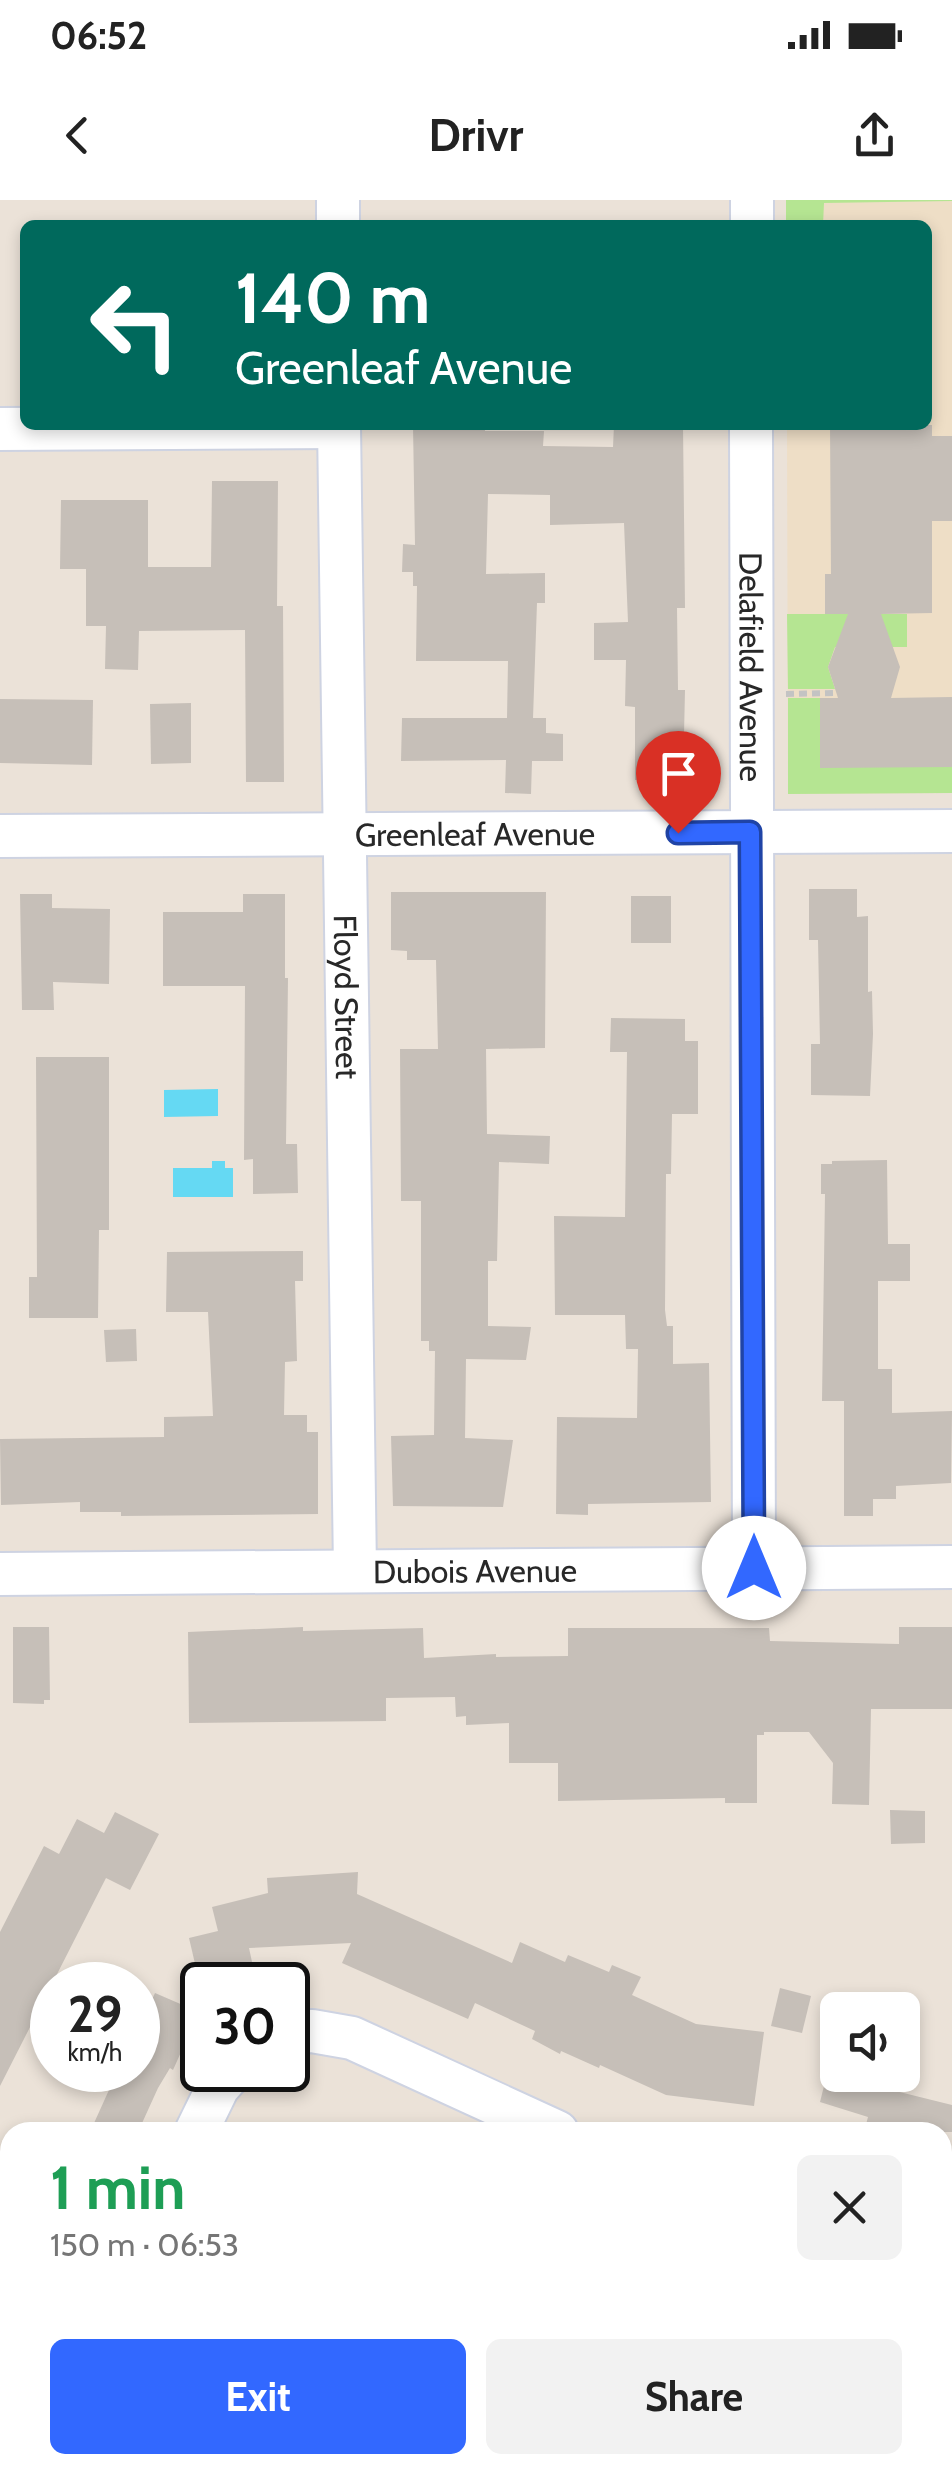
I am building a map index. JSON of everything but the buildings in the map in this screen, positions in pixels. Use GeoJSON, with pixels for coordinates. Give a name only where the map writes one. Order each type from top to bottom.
{"type":"FeatureCollection","features":[{"type":"Feature","properties":{"kind":"street","name":"Floyd Street"},"geometry":{"type":"LineString","coordinates":[[339,430],[356,1571]]}},
{"type":"Feature","properties":{"kind":"street","name":"Delafield Avenue"},"geometry":{"type":"LineString","coordinates":[[752,430],[754,1568]]}},
{"type":"Feature","properties":{"kind":"street","name":"Greenleaf Avenue"},"geometry":{"type":"LineString","coordinates":[[0,836],[952,831]]}},
{"type":"Feature","properties":{"kind":"street","name":"Dubois Avenue"},"geometry":{"type":"LineString","coordinates":[[0,1574],[952,1567]]}},
{"type":"Feature","properties":{"kind":"street"},"geometry":{"type":"LineString","coordinates":[[310,2031],[352,2038],[535,2122]]}},
{"type":"Feature","properties":{"kind":"street"},"geometry":{"type":"LineString","coordinates":[[201,2122],[216,2092]]}},
{"type":"Feature","properties":{"kind":"path"},"geometry":{"type":"LineString","coordinates":[[782,694],[835,693]]}},
{"type":"Feature","properties":{"kind":"shaded area"},"geometry":{"type":"Polygon","coordinates":[[[786,200],[952,200],[952,793],[788,794],[787,430],[932,430],[932,220],[786,220],[786,200]]]}},
{"type":"Feature","properties":{"kind":"green space"},"geometry":{"type":"Polygon","coordinates":[[[786,200],[952,200],[824,203],[823,220],[786,220],[786,200]]]}},
{"type":"Feature","properties":{"kind":"green space"},"geometry":{"type":"Polygon","coordinates":[[[787,614],[907,614],[907,647],[835,647],[828,667],[835,689],[788,689],[787,614]]]}},
{"type":"Feature","properties":{"kind":"green space"},"geometry":{"type":"Polygon","coordinates":[[[788,698],[820,698],[820,767],[952,767],[952,793],[788,794],[788,698]]]}},
{"type":"Feature","properties":{"kind":"water"},"geometry":{"type":"Polygon","coordinates":[[[218,1089],[218,1116],[164,1117],[164,1090],[218,1089]]]}},
{"type":"Feature","properties":{"kind":"water"},"geometry":{"type":"Polygon","coordinates":[[[212,1161],[225,1161],[225,1168],[233,1168],[233,1197],[173,1197],[173,1168],[212,1168],[212,1161]]]}},
{"type":"Feature","properties":{"kind":"route"},"geometry":{"type":"LineString","coordinates":[[678,833],[750,832],[754,1568]]}}]}
